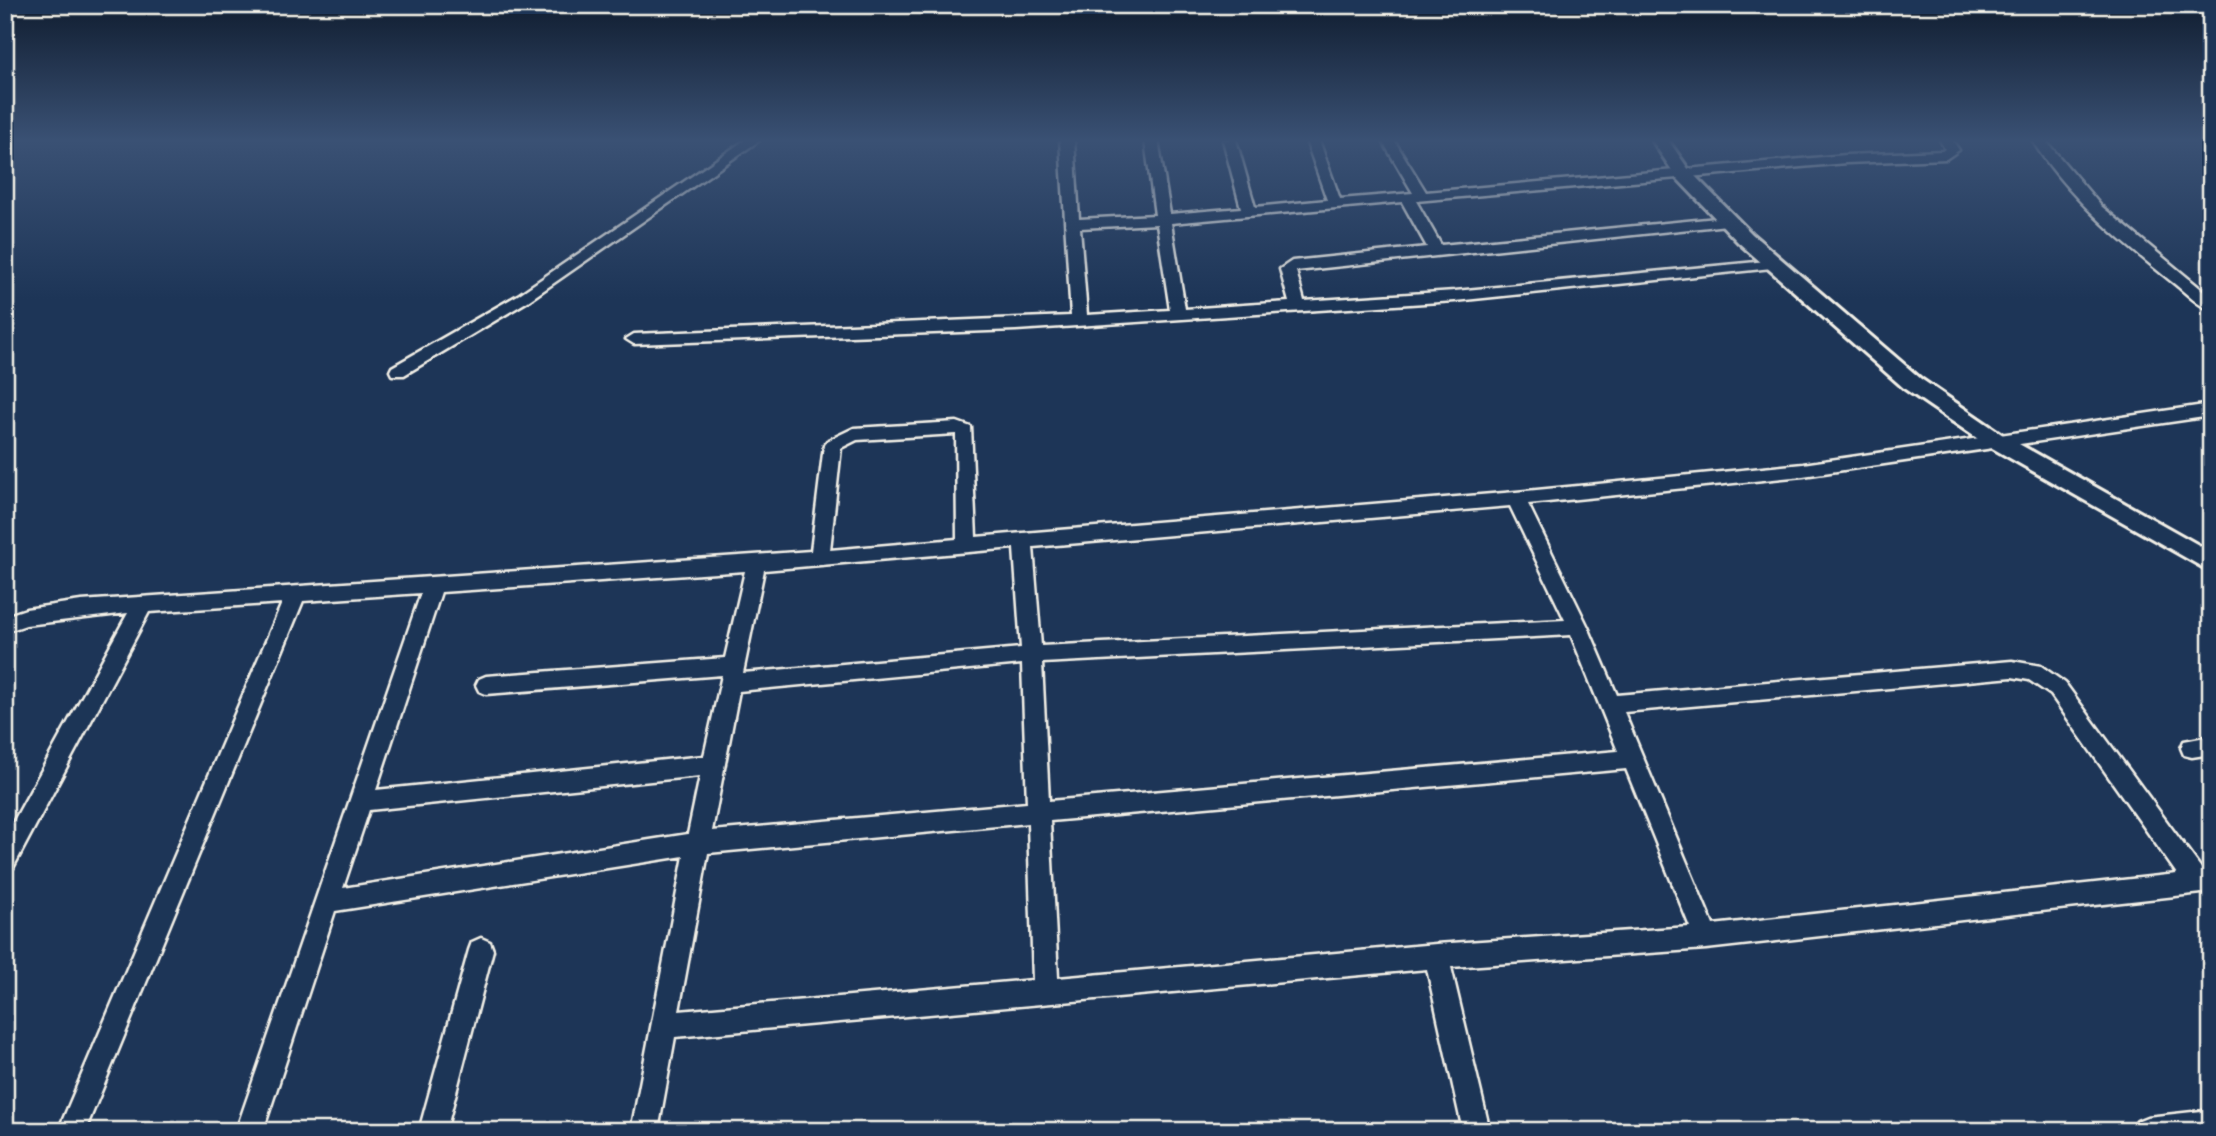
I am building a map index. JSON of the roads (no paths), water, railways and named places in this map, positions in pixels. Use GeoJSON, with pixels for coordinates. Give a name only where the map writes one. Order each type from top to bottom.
{"type":"FeatureCollection","features":[{"type":"Feature","properties":{"kind":"street"},"geometry":{"type":"LineString","coordinates":[[398,371],[558,275],[676,193]]}},
{"type":"Feature","properties":{"kind":"street"},"geometry":{"type":"LineString","coordinates":[[1071,193],[1079,321]]}},
{"type":"Feature","properties":{"kind":"street"},"geometry":{"type":"LineString","coordinates":[[1160,193],[1178,314]]}},
{"type":"Feature","properties":{"kind":"street"},"geometry":{"type":"LineString","coordinates":[[1244,193],[1249,212]]}},
{"type":"Feature","properties":{"kind":"street"},"geometry":{"type":"LineString","coordinates":[[1331,193],[1335,204]]}},
{"type":"Feature","properties":{"kind":"street"},"geometry":{"type":"LineString","coordinates":[[1412,193],[1436,250]]}},
{"type":"Feature","properties":{"kind":"street"},"geometry":{"type":"LineString","coordinates":[[1074,224],[1164,219],[1461,193]]}},
{"type":"Feature","properties":{"kind":"street"},"geometry":{"type":"LineString","coordinates":[[1701,193],[1772,263],[1913,384],[1995,440],[2211,563]]}},
{"type":"Feature","properties":{"kind":"street"},"geometry":{"type":"LineString","coordinates":[[2083,193],[2121,234],[2211,306]]}},
{"type":"Feature","properties":{"kind":"street"},"geometry":{"type":"LineString","coordinates":[[1298,306],[1288,269],[1293,265],[1727,220]]}},
{"type":"Feature","properties":{"kind":"street"},"geometry":{"type":"LineString","coordinates":[[634,339],[1079,321],[1455,296],[1772,263]]}},
{"type":"Feature","properties":{"kind":"street"},"geometry":{"type":"LineString","coordinates":[[5,624],[26,617],[81,609],[756,563],[1516,499],[1803,470],[2211,410]]}},
{"type":"Feature","properties":{"kind":"street"},"geometry":{"type":"LineString","coordinates":[[820,557],[833,445],[854,434],[957,428],[965,431],[967,544]]}},
{"type":"Feature","properties":{"kind":"street"},"geometry":{"type":"LineString","coordinates":[[1516,499],[1578,627],[1630,759],[1706,937]]}},
{"type":"Feature","properties":{"kind":"street"},"geometry":{"type":"LineString","coordinates":[[1023,539],[1034,655],[1036,812],[1046,990]]}},
{"type":"Feature","properties":{"kind":"street"},"geometry":{"type":"LineString","coordinates":[[644,1131],[713,765],[756,563]]}},
{"type":"Feature","properties":{"kind":"street"},"geometry":{"type":"LineString","coordinates":[[249,1131],[364,801],[434,585]]}},
{"type":"Feature","properties":{"kind":"street"},"geometry":{"type":"LineString","coordinates":[[71,1131],[295,596]]}},
{"type":"Feature","properties":{"kind":"street"},"geometry":{"type":"LineString","coordinates":[[5,860],[142,606]]}},
{"type":"Feature","properties":{"kind":"street"},"geometry":{"type":"LineString","coordinates":[[485,685],[732,675],[1034,655],[1578,627]]}},
{"type":"Feature","properties":{"kind":"street"},"geometry":{"type":"LineString","coordinates":[[1608,705],[1999,670],[2035,672],[2058,689],[2204,882]]}},
{"type":"Feature","properties":{"kind":"street"},"geometry":{"type":"LineString","coordinates":[[329,901],[699,843],[1630,759]]}},
{"type":"Feature","properties":{"kind":"street"},"geometry":{"type":"LineString","coordinates":[[364,801],[713,765]]}},
{"type":"Feature","properties":{"kind":"street"},"geometry":{"type":"LineString","coordinates":[[666,1025],[1436,956],[1706,937],[2204,882]]}},
{"type":"Feature","properties":{"kind":"street"},"geometry":{"type":"LineString","coordinates":[[432,1131],[481,950]]}},
{"type":"Feature","properties":{"kind":"street"},"geometry":{"type":"LineString","coordinates":[[1436,956],[1477,1131]]}},
{"type":"Feature","properties":{"kind":"street"},"geometry":{"type":"LineString","coordinates":[[2147,1131],[2211,1123]]}}]}
